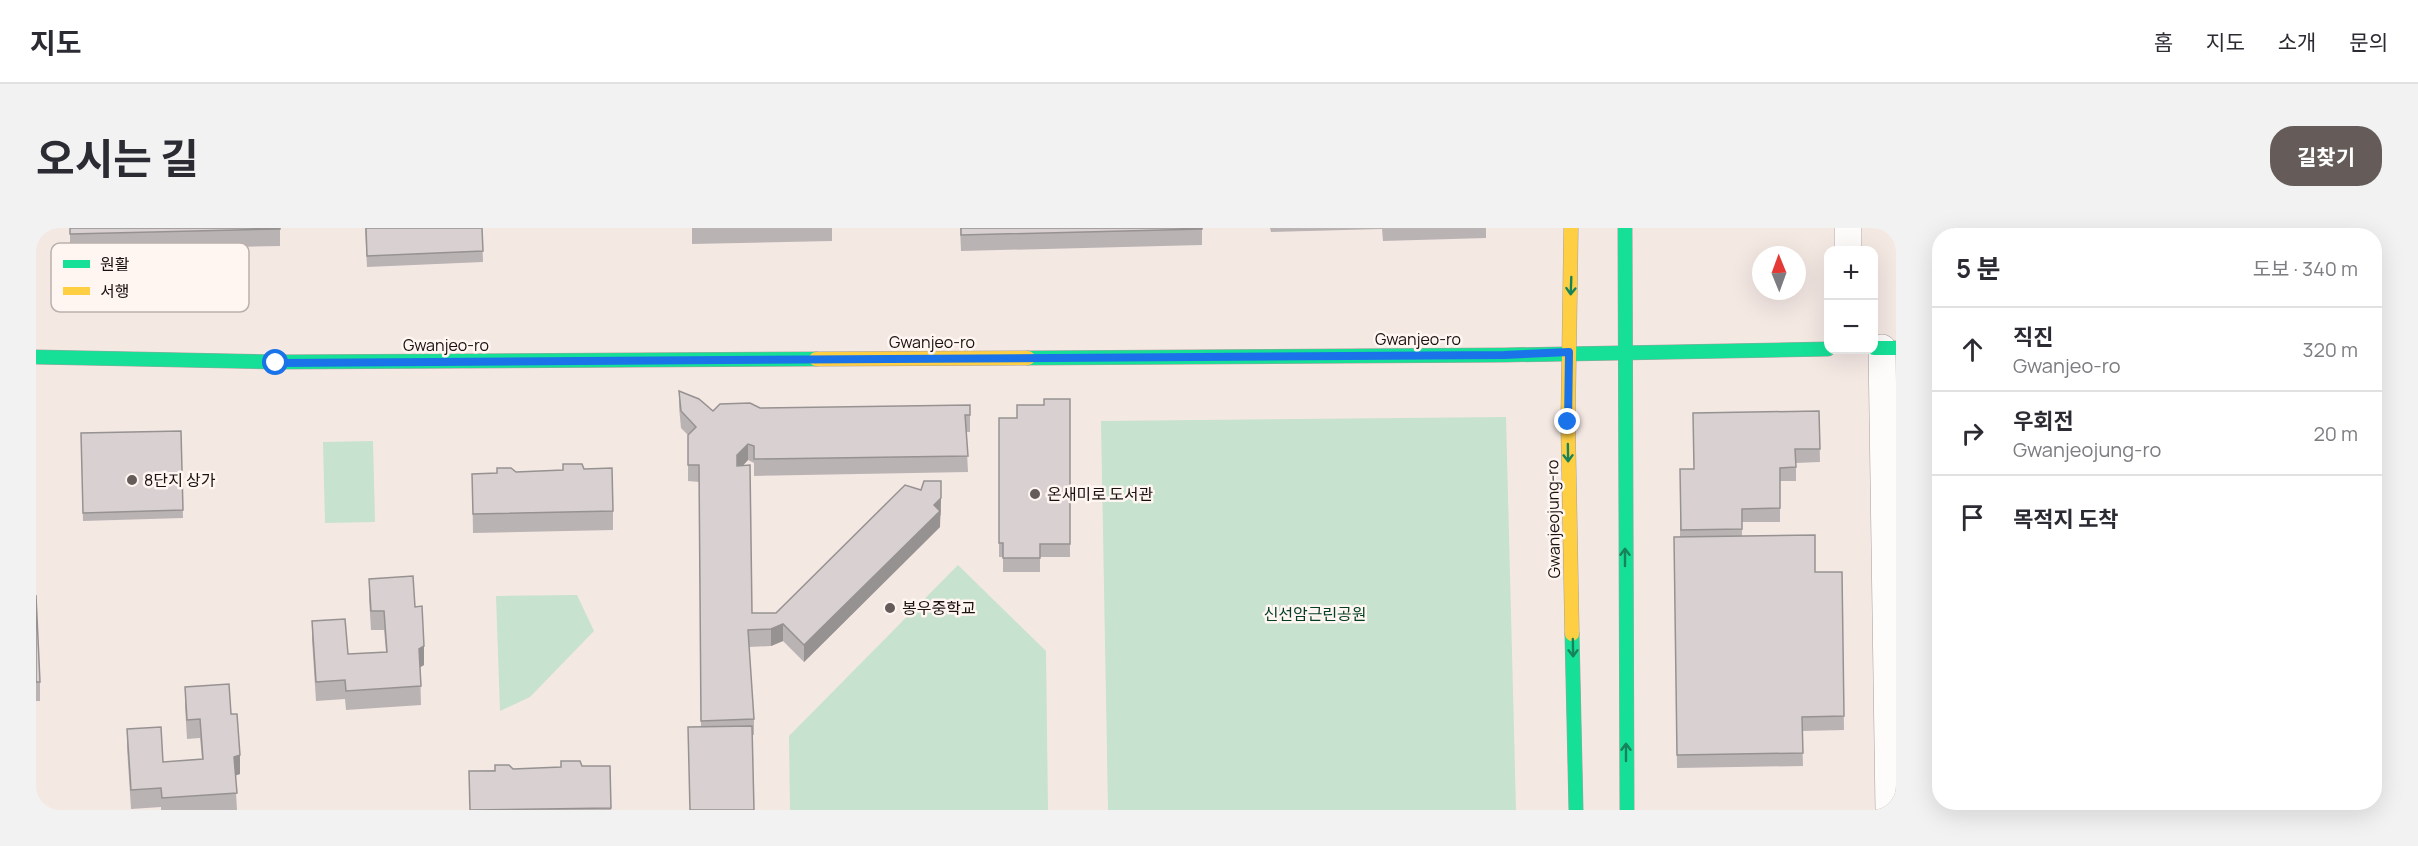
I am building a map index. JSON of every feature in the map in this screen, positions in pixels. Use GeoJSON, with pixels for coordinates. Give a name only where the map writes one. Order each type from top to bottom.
{"type":"FeatureCollection","features":[{"type":"Feature","properties":{"kind":"street","name":"Gwanjeojung-ro"},"geometry":{"type":"LineString","coordinates":[[1571,228],[1568,422],[1576,810]]}},
{"type":"Feature","properties":{"kind":"street"},"geometry":{"type":"LineString","coordinates":[[1625,228],[1627,810]]}},
{"type":"Feature","properties":{"kind":"street"},"geometry":{"type":"LineString","coordinates":[[1848,228],[1848,246]]}},
{"type":"Feature","properties":{"kind":"street"},"geometry":{"type":"LineString","coordinates":[[1884,348],[1889,810]]}},
{"type":"Feature","properties":{"kind":"street","name":"Gwanjeo-ro"},"geometry":{"type":"LineString","coordinates":[[36,357],[276,363],[1504,355],[1824,349]]}},
{"type":"Feature","properties":{"kind":"green space","name":"신선암근린공원"},"geometry":{"type":"Polygon","coordinates":[[[1506,417],[1516,810],[1108,810],[1101,421],[1506,417]]]}},
{"type":"Feature","properties":{"kind":"green space"},"geometry":{"type":"Polygon","coordinates":[[[373,441],[375,522],[325,523],[323,442],[373,441]]]}},
{"type":"Feature","properties":{"kind":"green space"},"geometry":{"type":"Polygon","coordinates":[[[958,565],[1046,651],[1048,810],[790,810],[789,736],[958,565]]]}},
{"type":"Feature","properties":{"kind":"green space"},"geometry":{"type":"Polygon","coordinates":[[[577,595],[594,631],[530,697],[500,711],[496,596],[577,595]]]}},
{"type":"Feature","properties":{"kind":"building"},"geometry":{"type":"Polygon","coordinates":[[[70,228],[280,228],[280,229],[70,234],[70,228]]]}},
{"type":"Feature","properties":{"kind":"building"},"geometry":{"type":"Polygon","coordinates":[[[366,228],[482,228],[483,251],[367,256],[366,228]]]}},
{"type":"Feature","properties":{"kind":"building"},"geometry":{"type":"Polygon","coordinates":[[[961,228],[1202,228],[1202,229],[961,235],[961,228]]]}},
{"type":"Feature","properties":{"kind":"building"},"geometry":{"type":"Polygon","coordinates":[[[679,391],[699,399],[713,411],[720,404],[750,403],[760,408],[970,405],[970,415],[965,415],[968,456],[754,459],[754,446],[748,444],[737,455],[737,466],[750,465],[752,613],[776,613],[905,485],[921,490],[924,481],[941,481],[941,498],[934,505],[940,511],[804,645],[783,624],[771,629],[748,630],[754,719],[701,721],[699,465],[688,465],[688,435],[696,427],[681,411],[679,391]]]}},
{"type":"Feature","properties":{"kind":"building","name":"온새미로 도서관"},"geometry":{"type":"Polygon","coordinates":[[[1044,399],[1070,399],[1070,544],[1040,544],[1040,558],[1003,558],[1003,543],[999,543],[999,418],[1017,418],[1017,405],[1044,405],[1044,399]]]}},
{"type":"Feature","properties":{"kind":"building"},"geometry":{"type":"Polygon","coordinates":[[[1819,411],[1820,449],[1795,449],[1796,467],[1780,468],[1780,508],[1742,509],[1742,529],[1681,530],[1680,469],[1694,469],[1693,413],[1819,411]]]}},
{"type":"Feature","properties":{"kind":"building","name":"8단지 상가"},"geometry":{"type":"Polygon","coordinates":[[[181,431],[183,510],[83,513],[81,433],[181,431]]]}},
{"type":"Feature","properties":{"kind":"building"},"geometry":{"type":"Polygon","coordinates":[[[563,464],[582,464],[584,469],[612,468],[613,511],[473,514],[472,474],[497,473],[497,468],[511,468],[516,472],[563,470],[563,464]]]}},
{"type":"Feature","properties":{"kind":"building"},"geometry":{"type":"Polygon","coordinates":[[[1815,535],[1815,572],[1842,572],[1844,716],[1802,717],[1803,753],[1677,755],[1674,537],[1815,535]]]}},
{"type":"Feature","properties":{"kind":"building"},"geometry":{"type":"Polygon","coordinates":[[[413,576],[415,607],[422,606],[424,646],[419,649],[421,686],[346,691],[345,680],[316,682],[312,621],[345,619],[348,654],[387,652],[384,611],[371,611],[369,579],[413,576]]]}},
{"type":"Feature","properties":{"kind":"building"},"geometry":{"type":"Polygon","coordinates":[[[36,595],[40,682],[36,682],[36,595]]]}},
{"type":"Feature","properties":{"kind":"building"},"geometry":{"type":"Polygon","coordinates":[[[229,684],[231,714],[237,714],[240,755],[234,757],[237,793],[162,798],[161,788],[131,790],[127,729],[161,727],[163,762],[203,759],[200,719],[187,720],[185,687],[229,684]]]}},
{"type":"Feature","properties":{"kind":"building"},"geometry":{"type":"Polygon","coordinates":[[[752,726],[754,810],[690,810],[688,727],[752,726]]]}},
{"type":"Feature","properties":{"kind":"building"},"geometry":{"type":"Polygon","coordinates":[[[561,761],[580,761],[582,766],[610,766],[611,808],[470,810],[469,771],[495,771],[495,765],[509,765],[513,769],[561,767],[561,761]]]}},
{"type":"Feature","properties":{"kind":"traffic: fast"},"geometry":{"type":"LineString","coordinates":[[1625,228],[1627,810]]}},
{"type":"Feature","properties":{"kind":"traffic: fast"},"geometry":{"type":"LineString","coordinates":[[1878,348],[1896,348]]}},
{"type":"Feature","properties":{"kind":"traffic: fast"},"geometry":{"type":"LineString","coordinates":[[1028,358],[1505,355],[1824,349]]}},
{"type":"Feature","properties":{"kind":"traffic: fast"},"geometry":{"type":"LineString","coordinates":[[36,357],[276,362],[816,359]]}},
{"type":"Feature","properties":{"kind":"traffic: fast"},"geometry":{"type":"LineString","coordinates":[[1572,634],[1576,810]]}},
{"type":"Feature","properties":{"kind":"traffic: slow"},"geometry":{"type":"LineString","coordinates":[[1571,228],[1568,422],[1572,634]]}},
{"type":"Feature","properties":{"kind":"traffic: slow"},"geometry":{"type":"LineString","coordinates":[[816,359],[1028,358]]}},
{"type":"Feature","properties":{"kind":"place","name":"8단지 상가"},"geometry":{"type":"Point","coordinates":[132,480]}},
{"type":"Feature","properties":{"kind":"place","name":"온새미로 도서관"},"geometry":{"type":"Point","coordinates":[1035,494]}},
{"type":"Feature","properties":{"kind":"place","name":"봉우중학교"},"geometry":{"type":"Point","coordinates":[890,608]}},
{"type":"Feature","properties":{"kind":"route"},"geometry":{"type":"LineString","coordinates":[[276,363],[1504,355],[1569,352],[1568,422]]}}]}
